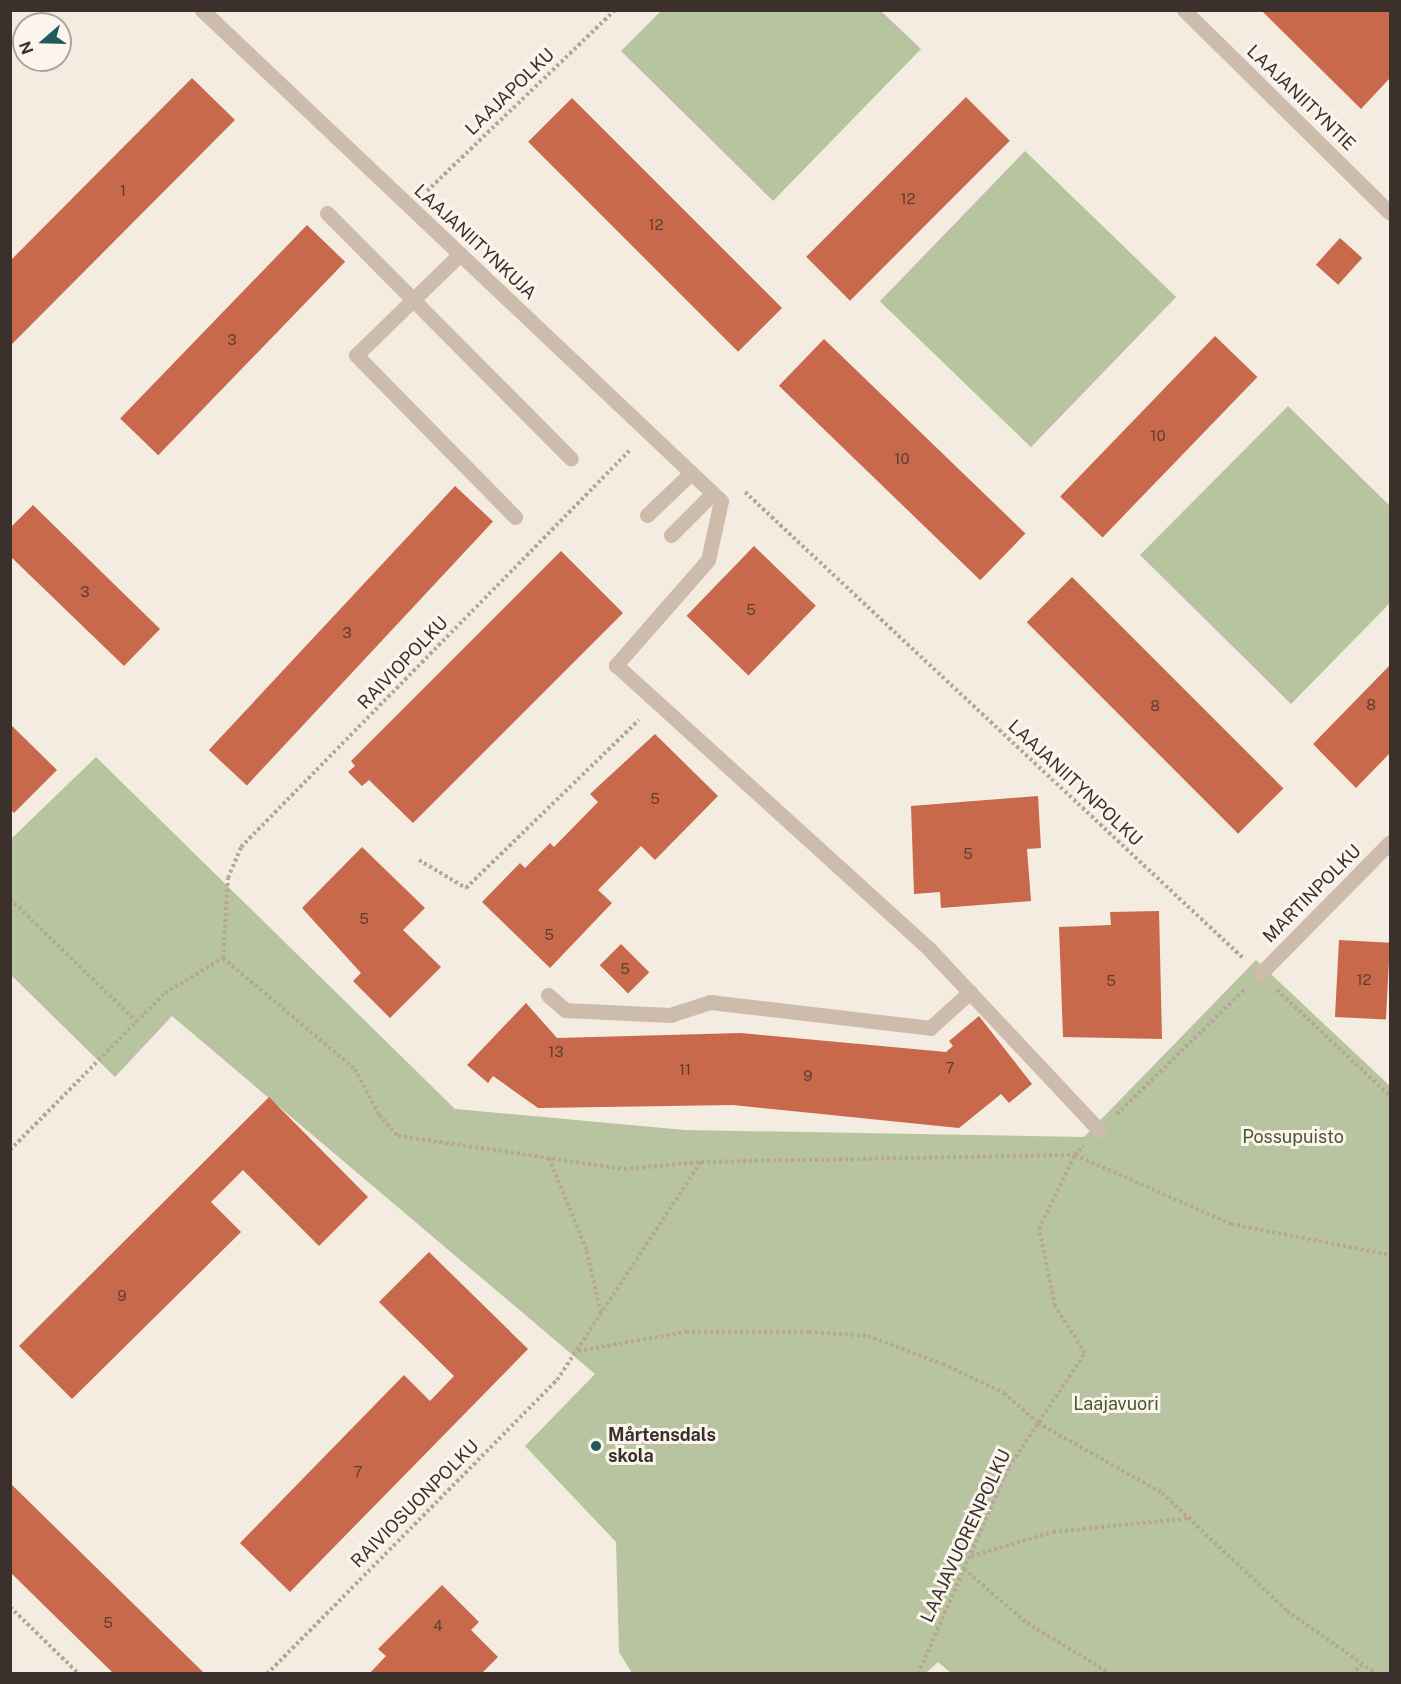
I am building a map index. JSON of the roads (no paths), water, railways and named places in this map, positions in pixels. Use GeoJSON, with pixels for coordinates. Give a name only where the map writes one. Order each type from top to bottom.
{"type":"FeatureCollection","features":[{"type":"Feature","properties":{"kind":"street","name":"LAAJANIITYNKUJA"},"geometry":{"type":"LineString","coordinates":[[202,10],[717,497]]}},
{"type":"Feature","properties":{"kind":"street","name":"LAAJANIITYNTIE"},"geometry":{"type":"LineString","coordinates":[[1184,10],[1390,213]]}},
{"type":"Feature","properties":{"kind":"street"},"geometry":{"type":"LineString","coordinates":[[327,213],[570,459]]}},
{"type":"Feature","properties":{"kind":"street"},"geometry":{"type":"LineString","coordinates":[[460,254],[356,355],[515,517]]}},
{"type":"Feature","properties":{"kind":"street"},"geometry":{"type":"LineString","coordinates":[[647,515],[692,473]]}},
{"type":"Feature","properties":{"kind":"street"},"geometry":{"type":"LineString","coordinates":[[671,535],[717,497]]}},
{"type":"Feature","properties":{"kind":"street"},"geometry":{"type":"LineString","coordinates":[[717,497],[708,560],[616,665],[970,992],[1100,1131]]}},
{"type":"Feature","properties":{"kind":"street","name":"MARTINPOLKU"},"geometry":{"type":"LineString","coordinates":[[1260,974],[1390,842]]}},
{"type":"Feature","properties":{"kind":"street"},"geometry":{"type":"LineString","coordinates":[[548,995],[565,1010],[670,1015],[710,1002],[930,1028],[970,992]]}},
{"type":"Feature","properties":{"kind":"place","name":"Mårtensdals skola"},"geometry":{"type":"Point","coordinates":[596,1446]}},
{"type":"Feature","properties":{"kind":"park label","name":"Possupuisto"},"geometry":{"type":"Point","coordinates":[1293,1137]}},
{"type":"Feature","properties":{"kind":"park label","name":"Laajavuori"},"geometry":{"type":"Point","coordinates":[1116,1404]}}]}
